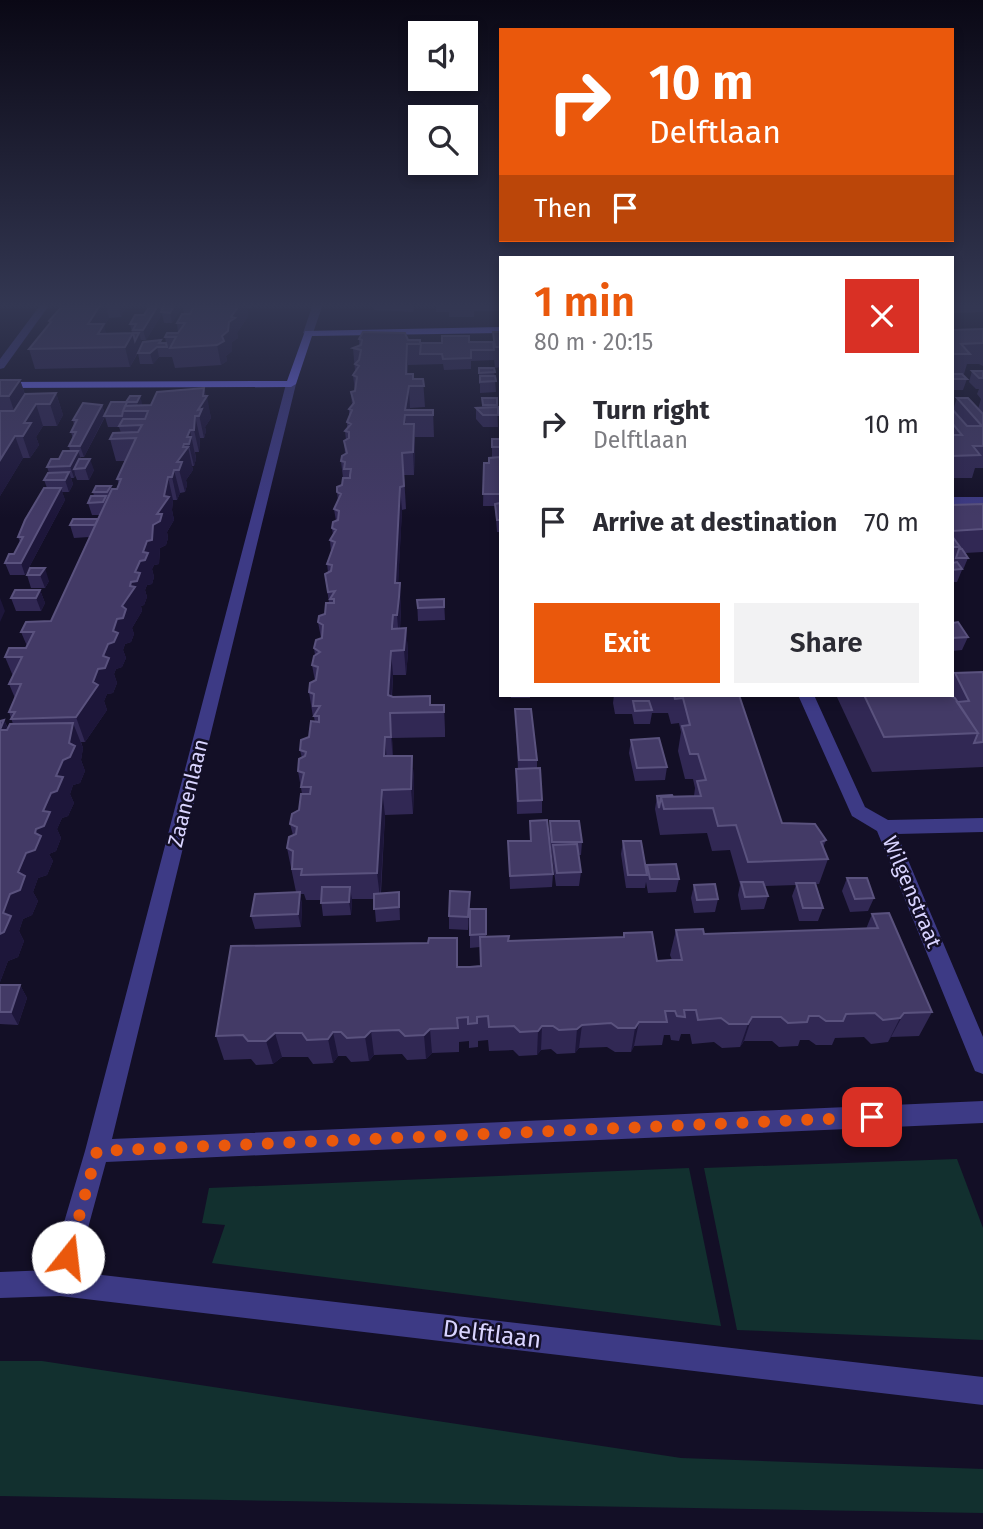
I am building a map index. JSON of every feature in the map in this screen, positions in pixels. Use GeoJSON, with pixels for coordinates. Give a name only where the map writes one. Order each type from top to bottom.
{"type":"FeatureCollection","features":[{"type":"Feature","properties":{"kind":"street","name":"Zaanenlaan"},"geometry":{"type":"LineString","coordinates":[[60,1283],[97,1151],[294,375]]}},
{"type":"Feature","properties":{"kind":"street"},"geometry":{"type":"LineString","coordinates":[[0,385],[291,384]]}},
{"type":"Feature","properties":{"kind":"street"},"geometry":{"type":"LineString","coordinates":[[954,501],[983,501]]}},
{"type":"Feature","properties":{"kind":"street","name":"Wilgenstraat"},"geometry":{"type":"LineString","coordinates":[[807,697],[858,811],[885,827],[983,1064]]}},
{"type":"Feature","properties":{"kind":"street"},"geometry":{"type":"LineString","coordinates":[[885,827],[983,825]]}},
{"type":"Feature","properties":{"kind":"street"},"geometry":{"type":"LineString","coordinates":[[97,1151],[983,1112]]}},
{"type":"Feature","properties":{"kind":"street","name":"Delftlaan"},"geometry":{"type":"LineString","coordinates":[[0,1285],[60,1283],[983,1391]]}},
{"type":"Feature","properties":{"kind":"green space"},"geometry":{"type":"Polygon","coordinates":[[[957,1159],[983,1228],[983,1340],[737,1330],[704,1168],[957,1159]]]}},
{"type":"Feature","properties":{"kind":"green space"},"geometry":{"type":"Polygon","coordinates":[[[689,1168],[721,1326],[212,1263],[225,1225],[202,1223],[209,1188],[689,1168]]]}},
{"type":"Feature","properties":{"kind":"green space"},"geometry":{"type":"Polygon","coordinates":[[[0,1361],[42,1361],[681,1458],[983,1469],[983,1513],[0,1496],[0,1361]]]}},
{"type":"Feature","properties":{"kind":"building"},"geometry":{"type":"Polygon","coordinates":[[[354,375],[413,375],[413,379],[423,379],[424,386],[409,386],[405,410],[433,410],[433,415],[405,415],[404,424],[414,424],[413,452],[402,453],[404,486],[400,487],[395,583],[400,583],[397,615],[393,615],[392,629],[406,628],[404,650],[391,651],[388,695],[430,696],[430,705],[444,705],[444,712],[390,713],[391,737],[385,737],[384,756],[412,756],[411,789],[382,790],[377,873],[301,875],[302,869],[292,869],[293,851],[287,848],[289,837],[296,834],[297,827],[290,824],[292,814],[299,810],[301,794],[310,794],[311,787],[301,787],[304,773],[298,771],[299,759],[305,756],[306,752],[300,750],[301,740],[309,737],[311,721],[319,722],[319,716],[314,716],[320,706],[313,706],[314,694],[309,692],[310,683],[316,680],[318,667],[312,665],[314,656],[320,652],[314,648],[316,640],[322,638],[323,625],[318,622],[319,616],[325,614],[326,603],[334,603],[334,599],[330,599],[335,591],[328,592],[325,574],[331,571],[332,565],[327,564],[335,542],[330,540],[336,530],[332,528],[333,522],[338,520],[339,511],[334,509],[341,494],[337,492],[337,487],[342,485],[343,478],[350,478],[351,469],[344,469],[345,462],[341,461],[342,456],[347,453],[344,441],[349,438],[349,432],[345,431],[351,424],[347,422],[352,410],[349,409],[354,403],[351,392],[355,391],[357,377],[354,375]]]}},
{"type":"Feature","properties":{"kind":"building"},"geometry":{"type":"Polygon","coordinates":[[[954,375],[963,375],[967,379],[954,379],[954,375]]]}},
{"type":"Feature","properties":{"kind":"building"},"geometry":{"type":"Polygon","coordinates":[[[480,376],[495,376],[496,381],[480,382],[480,376]]]}},
{"type":"Feature","properties":{"kind":"building"},"geometry":{"type":"Polygon","coordinates":[[[0,380],[20,380],[9,396],[0,396],[0,380]]]}},
{"type":"Feature","properties":{"kind":"building"},"geometry":{"type":"Polygon","coordinates":[[[204,388],[203,396],[207,396],[198,410],[202,409],[199,416],[195,416],[194,430],[190,430],[187,437],[191,437],[189,444],[184,444],[183,447],[188,447],[177,462],[182,462],[179,470],[174,470],[172,477],[168,477],[164,496],[169,497],[157,514],[162,514],[160,521],[153,525],[152,540],[147,541],[143,552],[148,553],[145,560],[140,561],[135,572],[140,573],[137,581],[131,582],[130,586],[135,587],[122,606],[126,609],[123,618],[117,619],[113,631],[118,633],[114,642],[108,644],[103,656],[109,658],[105,668],[98,669],[93,682],[98,685],[76,717],[11,719],[15,712],[9,712],[21,684],[9,684],[22,657],[5,657],[9,648],[26,648],[34,632],[21,632],[26,622],[51,621],[112,489],[117,489],[121,479],[117,479],[136,438],[110,439],[113,433],[138,432],[142,425],[119,426],[123,419],[145,419],[148,411],[123,411],[125,406],[151,405],[157,392],[204,388]]]}},
{"type":"Feature","properties":{"kind":"building"},"geometry":{"type":"Polygon","coordinates":[[[56,393],[50,404],[36,404],[24,423],[31,423],[23,436],[15,436],[0,460],[0,411],[14,411],[25,394],[56,393]]]}},
{"type":"Feature","properties":{"kind":"building"},"geometry":{"type":"Polygon","coordinates":[[[130,396],[140,396],[137,402],[127,402],[122,416],[104,416],[111,402],[126,402],[130,396]]]}},
{"type":"Feature","properties":{"kind":"building"},"geometry":{"type":"Polygon","coordinates":[[[482,398],[497,398],[497,405],[483,405],[482,398]]]}},
{"type":"Feature","properties":{"kind":"building"},"geometry":{"type":"Polygon","coordinates":[[[957,398],[968,398],[983,414],[983,446],[973,446],[980,455],[954,456],[954,435],[962,435],[954,425],[954,411],[967,426],[982,426],[957,398]]]}},
{"type":"Feature","properties":{"kind":"building"},"geometry":{"type":"Polygon","coordinates":[[[83,403],[102,405],[80,446],[69,446],[76,432],[71,432],[77,420],[73,420],[83,403]]]}},
{"type":"Feature","properties":{"kind":"building"},"geometry":{"type":"Polygon","coordinates":[[[498,407],[498,415],[483,415],[476,408],[498,407]]]}},
{"type":"Feature","properties":{"kind":"building"},"geometry":{"type":"Polygon","coordinates":[[[492,439],[499,439],[499,447],[492,447],[492,439]]]}},
{"type":"Feature","properties":{"kind":"building"},"geometry":{"type":"Polygon","coordinates":[[[63,451],[78,451],[70,466],[47,467],[51,459],[59,459],[63,451]]]}},
{"type":"Feature","properties":{"kind":"building"},"geometry":{"type":"Polygon","coordinates":[[[499,457],[499,494],[483,494],[484,463],[489,463],[489,458],[499,457]]]}},
{"type":"Feature","properties":{"kind":"building"},"geometry":{"type":"Polygon","coordinates":[[[79,459],[90,459],[85,468],[74,469],[79,459]]]}},
{"type":"Feature","properties":{"kind":"building"},"geometry":{"type":"Polygon","coordinates":[[[69,472],[65,480],[44,480],[48,473],[69,472]]]}},
{"type":"Feature","properties":{"kind":"building"},"geometry":{"type":"Polygon","coordinates":[[[96,486],[111,486],[107,492],[93,492],[96,486]]]}},
{"type":"Feature","properties":{"kind":"building"},"geometry":{"type":"Polygon","coordinates":[[[44,488],[61,488],[21,563],[5,563],[9,554],[14,554],[23,537],[18,537],[44,488]]]}},
{"type":"Feature","properties":{"kind":"building"},"geometry":{"type":"Polygon","coordinates":[[[91,496],[106,496],[103,502],[88,503],[91,496]]]}},
{"type":"Feature","properties":{"kind":"building"},"geometry":{"type":"Polygon","coordinates":[[[499,503],[499,520],[497,520],[495,504],[499,503]]]}},
{"type":"Feature","properties":{"kind":"building"},"geometry":{"type":"Polygon","coordinates":[[[983,504],[983,529],[954,531],[954,505],[983,504]]]}},
{"type":"Feature","properties":{"kind":"building"},"geometry":{"type":"Polygon","coordinates":[[[73,519],[98,519],[95,525],[70,525],[73,519]]]}},
{"type":"Feature","properties":{"kind":"building"},"geometry":{"type":"Polygon","coordinates":[[[959,549],[962,549],[968,558],[956,558],[959,549]]]}},
{"type":"Feature","properties":{"kind":"building"},"geometry":{"type":"Polygon","coordinates":[[[957,562],[962,569],[954,570],[954,563],[957,562]]]}},
{"type":"Feature","properties":{"kind":"building"},"geometry":{"type":"Polygon","coordinates":[[[30,568],[45,568],[40,575],[27,575],[30,568]]]}},
{"type":"Feature","properties":{"kind":"building"},"geometry":{"type":"Polygon","coordinates":[[[15,590],[40,590],[36,598],[11,598],[15,590]]]}},
{"type":"Feature","properties":{"kind":"building"},"geometry":{"type":"Polygon","coordinates":[[[444,599],[444,607],[418,608],[417,600],[444,599]]]}},
{"type":"Feature","properties":{"kind":"building"},"geometry":{"type":"Polygon","coordinates":[[[958,622],[968,637],[954,638],[954,623],[958,622]]]}},
{"type":"Feature","properties":{"kind":"building"},"geometry":{"type":"Polygon","coordinates":[[[983,672],[983,742],[974,743],[978,733],[957,702],[969,701],[955,673],[983,672]]]}},
{"type":"Feature","properties":{"kind":"building"},"geometry":{"type":"Polygon","coordinates":[[[674,697],[740,697],[782,823],[815,824],[826,840],[821,842],[828,859],[748,862],[736,825],[718,826],[713,808],[664,809],[661,797],[701,796],[697,781],[706,780],[698,754],[690,754],[682,726],[690,725],[683,698],[674,697]]]}},
{"type":"Feature","properties":{"kind":"building"},"geometry":{"type":"Polygon","coordinates":[[[865,697],[953,697],[978,733],[884,737],[865,697]]]}},
{"type":"Feature","properties":{"kind":"building"},"geometry":{"type":"Polygon","coordinates":[[[633,701],[649,701],[652,710],[635,711],[633,701]]]}},
{"type":"Feature","properties":{"kind":"building"},"geometry":{"type":"Polygon","coordinates":[[[515,709],[531,709],[537,760],[519,760],[515,709]]]}},
{"type":"Feature","properties":{"kind":"building"},"geometry":{"type":"Polygon","coordinates":[[[73,723],[69,743],[75,746],[70,757],[63,760],[56,776],[63,777],[57,791],[51,793],[43,811],[50,812],[44,826],[36,829],[35,833],[41,836],[35,850],[26,853],[18,872],[25,876],[20,890],[10,894],[3,913],[11,916],[4,932],[0,934],[0,731],[7,730],[10,724],[73,723]]]}},
{"type":"Feature","properties":{"kind":"building"},"geometry":{"type":"Polygon","coordinates":[[[659,738],[667,767],[637,768],[631,740],[659,738]]]}},
{"type":"Feature","properties":{"kind":"building"},"geometry":{"type":"Polygon","coordinates":[[[540,768],[542,800],[518,801],[516,769],[540,768]]]}},
{"type":"Feature","properties":{"kind":"building"},"geometry":{"type":"Polygon","coordinates":[[[657,796],[673,797],[661,797],[659,808],[657,796]]]}},
{"type":"Feature","properties":{"kind":"building"},"geometry":{"type":"Polygon","coordinates":[[[547,820],[553,874],[510,876],[508,841],[531,841],[530,821],[547,820]]]}},
{"type":"Feature","properties":{"kind":"building"},"geometry":{"type":"Polygon","coordinates":[[[550,821],[579,821],[582,842],[552,842],[550,821]]]}},
{"type":"Feature","properties":{"kind":"building"},"geometry":{"type":"Polygon","coordinates":[[[623,841],[641,841],[647,875],[628,875],[623,841]]]}},
{"type":"Feature","properties":{"kind":"building"},"geometry":{"type":"Polygon","coordinates":[[[577,844],[581,872],[557,873],[553,845],[577,844]]]}},
{"type":"Feature","properties":{"kind":"building"},"geometry":{"type":"Polygon","coordinates":[[[676,864],[679,879],[650,879],[647,865],[676,864]]]}},
{"type":"Feature","properties":{"kind":"building"},"geometry":{"type":"Polygon","coordinates":[[[847,878],[867,878],[874,898],[855,899],[847,878]]]}},
{"type":"Feature","properties":{"kind":"building"},"geometry":{"type":"Polygon","coordinates":[[[741,882],[763,882],[768,896],[745,897],[741,882]]]}},
{"type":"Feature","properties":{"kind":"building"},"geometry":{"type":"Polygon","coordinates":[[[796,883],[815,883],[823,908],[803,908],[796,883]]]}},
{"type":"Feature","properties":{"kind":"building"},"geometry":{"type":"Polygon","coordinates":[[[715,884],[718,899],[697,900],[694,885],[715,884]]]}},
{"type":"Feature","properties":{"kind":"building"},"geometry":{"type":"Polygon","coordinates":[[[322,887],[350,887],[349,902],[321,903],[322,887]]]}},
{"type":"Feature","properties":{"kind":"building"},"geometry":{"type":"Polygon","coordinates":[[[450,891],[470,892],[468,917],[449,916],[450,891]]]}},
{"type":"Feature","properties":{"kind":"building"},"geometry":{"type":"Polygon","coordinates":[[[300,892],[298,914],[251,916],[255,894],[300,892]]]}},
{"type":"Feature","properties":{"kind":"building"},"geometry":{"type":"Polygon","coordinates":[[[399,892],[399,907],[374,909],[374,894],[399,892]]]}},
{"type":"Feature","properties":{"kind":"building"},"geometry":{"type":"Polygon","coordinates":[[[470,909],[486,909],[486,934],[470,935],[470,909]]]}},
{"type":"Feature","properties":{"kind":"building"},"geometry":{"type":"Polygon","coordinates":[[[889,913],[932,1012],[904,1013],[900,1018],[883,1020],[875,1013],[846,1014],[843,1021],[826,1021],[819,1016],[809,1016],[807,1022],[788,1023],[781,1017],[752,1017],[748,1024],[729,1024],[721,1018],[698,1020],[696,1010],[684,1010],[685,1017],[677,1016],[675,1011],[665,1011],[667,1022],[639,1022],[635,1028],[618,1028],[611,1023],[559,1030],[553,1026],[542,1026],[538,1031],[520,1032],[514,1026],[489,1027],[488,1016],[477,1017],[477,1023],[468,1024],[468,1017],[457,1018],[458,1028],[430,1029],[424,1035],[405,1036],[399,1030],[371,1031],[365,1037],[347,1038],[341,1032],[333,1032],[328,1039],[307,1040],[302,1033],[275,1033],[266,1041],[248,1041],[243,1035],[216,1036],[231,946],[428,943],[429,938],[457,938],[457,967],[470,967],[481,966],[480,937],[509,936],[508,941],[624,937],[624,933],[652,932],[657,961],[682,960],[676,930],[703,929],[704,934],[878,928],[872,914],[889,913]]]}},
{"type":"Feature","properties":{"kind":"building"},"geometry":{"type":"Polygon","coordinates":[[[0,985],[20,985],[11,1012],[0,1012],[0,985]]]}},
{"type":"Feature","properties":{"kind":"route"},"geometry":{"type":"LineString","coordinates":[[68,1257],[97,1151],[872,1117]]}}]}
